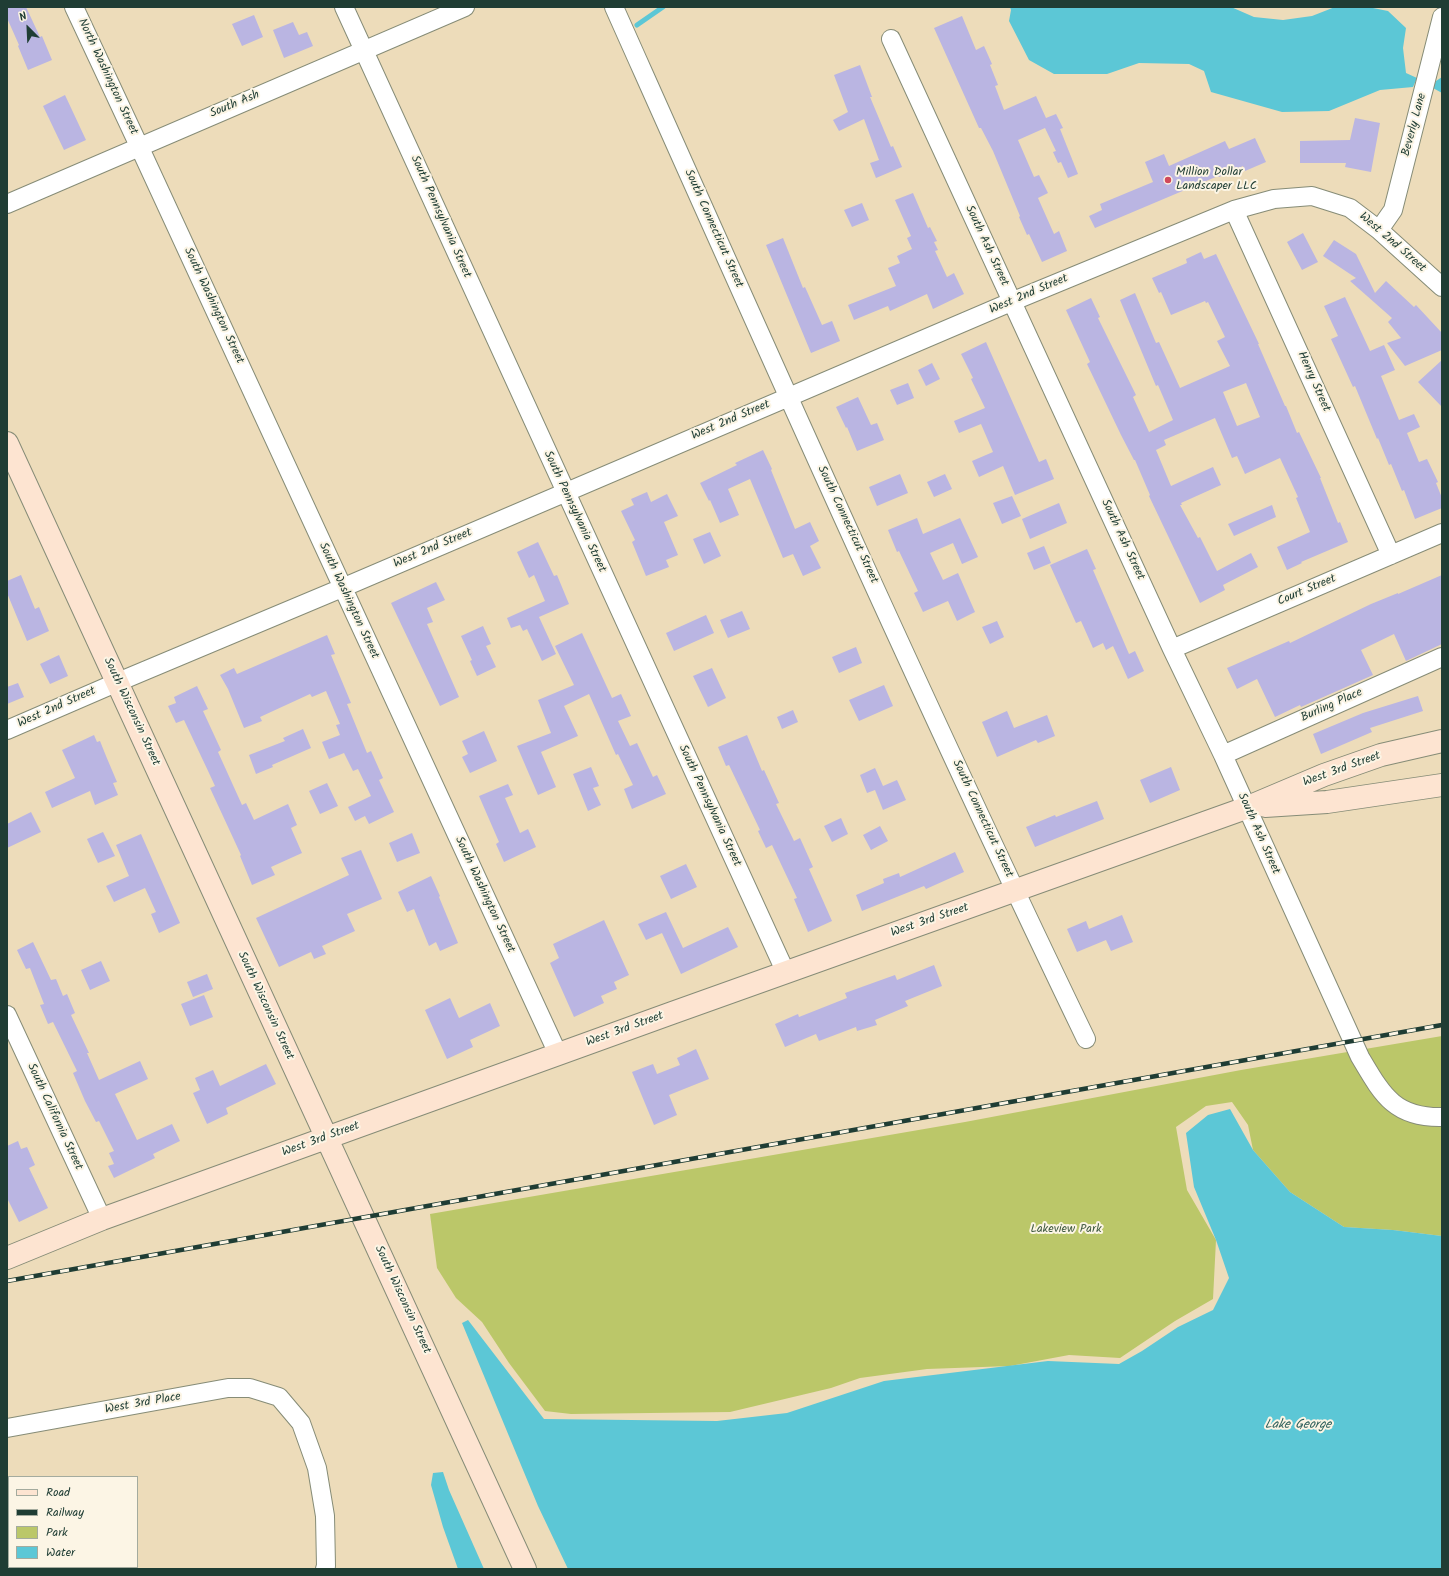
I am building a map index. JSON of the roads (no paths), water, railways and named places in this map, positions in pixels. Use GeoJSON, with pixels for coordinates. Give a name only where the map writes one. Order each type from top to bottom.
{"type":"FeatureCollection","features":[{"type":"Feature","properties":{"kind":"street","name":"North Washington Street"},"geometry":{"type":"LineString","coordinates":[[74,7],[140,146]]}},
{"type":"Feature","properties":{"kind":"street","name":"South Pennsylvania Street"},"geometry":{"type":"LineString","coordinates":[[344,7],[786,973]]}},
{"type":"Feature","properties":{"kind":"street","name":"South Ash"},"geometry":{"type":"LineString","coordinates":[[7,204],[464,7]]}},
{"type":"Feature","properties":{"kind":"street","name":"South Connecticut Street"},"geometry":{"type":"LineString","coordinates":[[614,7],[788,397],[1014,891],[1086,1040]]}},
{"type":"Feature","properties":{"kind":"street","name":"Beverly Lane"},"geometry":{"type":"LineString","coordinates":[[1380,230],[1393,210],[1442,17]]}},
{"type":"Feature","properties":{"kind":"street","name":"South Ash Street"},"geometry":{"type":"LineString","coordinates":[[891,39],[1011,302],[1172,649],[1223,755],[1360,1057],[1374,1081],[1391,1102],[1402,1110],[1431,1118],[1442,1118]]}},
{"type":"Feature","properties":{"kind":"street","name":"South Washington Street"},"geometry":{"type":"LineString","coordinates":[[140,146],[342,588],[558,1054]]}},
{"type":"Feature","properties":{"kind":"street","name":"West 2nd Street"},"geometry":{"type":"LineString","coordinates":[[7,730],[1011,302],[1234,210],[1274,199],[1312,196],[1350,208],[1380,230],[1442,287]]}},
{"type":"Feature","properties":{"kind":"street","name":"Henry Street"},"geometry":{"type":"LineString","coordinates":[[1234,210],[1391,555]]}},
{"type":"Feature","properties":{"kind":"street","name":"South Wisconsin Street"},"geometry":{"type":"LineString","coordinates":[[7,444],[118,682],[525,1569]]}},
{"type":"Feature","properties":{"kind":"street","name":"Court Street"},"geometry":{"type":"LineString","coordinates":[[1172,649],[1442,533]]}},
{"type":"Feature","properties":{"kind":"street","name":"Burling Place"},"geometry":{"type":"LineString","coordinates":[[1223,755],[1442,657]]}},
{"type":"Feature","properties":{"kind":"street","name":"West 3rd Street"},"geometry":{"type":"LineString","coordinates":[[7,1258],[102,1219],[1246,808],[1324,775],[1381,755],[1442,741]]}},
{"type":"Feature","properties":{"kind":"street","name":"West 3rd Street"},"geometry":{"type":"LineString","coordinates":[[1246,808],[1327,802],[1442,785]]}},
{"type":"Feature","properties":{"kind":"street","name":"South California Street"},"geometry":{"type":"LineString","coordinates":[[7,1015],[102,1219]]}},
{"type":"Feature","properties":{"kind":"street","name":"West 3rd Place"},"geometry":{"type":"LineString","coordinates":[[7,1428],[228,1388],[250,1388],[279,1397],[301,1423],[317,1468],[325,1516],[325,1569]]}},
{"type":"Feature","properties":{"kind":"water"},"geometry":{"type":"Polygon","coordinates":[[[1010,7],[1231,7],[1254,17],[1283,20],[1312,16],[1335,7],[1368,7],[1388,11],[1406,28],[1403,48],[1406,73],[1417,78],[1413,87],[1380,90],[1329,111],[1282,112],[1211,92],[1204,71],[1189,64],[1139,63],[1107,74],[1054,74],[1029,60],[1009,21],[1011,10],[1010,7]]]}},
{"type":"Feature","properties":{"kind":"water"},"geometry":{"type":"Polygon","coordinates":[[[1442,77],[1442,93],[1433,88],[1436,81],[1442,77]]]}},
{"type":"Feature","properties":{"kind":"water","name":"Lake George"},"geometry":{"type":"Polygon","coordinates":[[[1230,1109],[1253,1150],[1290,1192],[1344,1227],[1393,1230],[1442,1236],[1442,1569],[568,1569],[538,1506],[462,1323],[468,1320],[544,1419],[717,1421],[787,1413],[884,1381],[1048,1361],[1119,1364],[1142,1351],[1178,1327],[1213,1310],[1229,1278],[1216,1240],[1194,1187],[1186,1133],[1208,1115],[1230,1109]]]}},
{"type":"Feature","properties":{"kind":"water"},"geometry":{"type":"Polygon","coordinates":[[[443,1472],[449,1490],[484,1569],[458,1569],[443,1527],[431,1485],[433,1473],[443,1472]]]}},
{"type":"Feature","properties":{"kind":"waterway"},"geometry":{"type":"LineString","coordinates":[[637,25],[663,7]]}},
{"type":"Feature","properties":{"kind":"railway"},"geometry":{"type":"LineString","coordinates":[[7,1281],[1442,1025]]}},
{"type":"Feature","properties":{"kind":"place","name":"Million Dollar Landscaper LLC"},"geometry":{"type":"Point","coordinates":[1168,180]}},
{"type":"Feature","properties":{"kind":"park label","name":"Lakeview Park"},"geometry":{"type":"Point","coordinates":[1066,1230]}}]}
